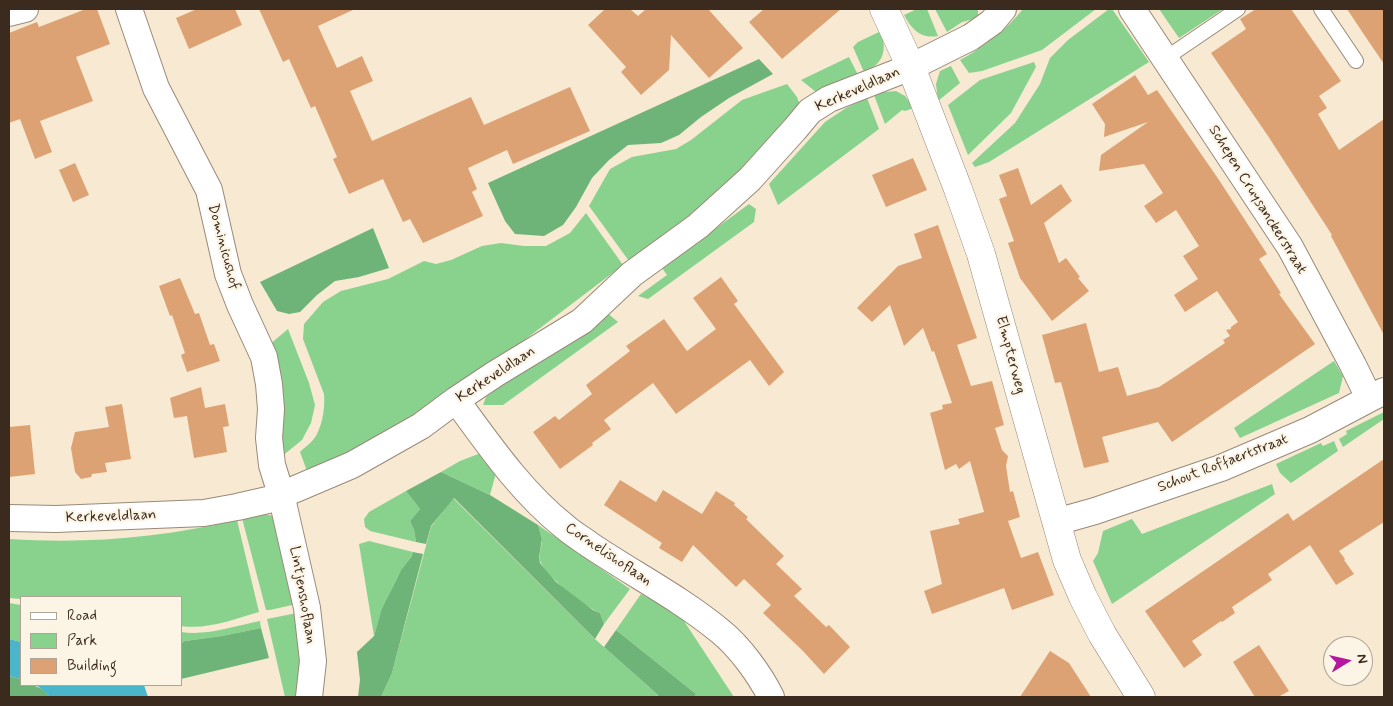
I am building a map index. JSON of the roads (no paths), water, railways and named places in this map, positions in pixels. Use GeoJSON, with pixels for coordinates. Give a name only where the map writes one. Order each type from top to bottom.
{"type":"FeatureCollection","features":[{"type":"Feature","properties":{"kind":"street"},"geometry":{"type":"LineString","coordinates":[[9,13],[25,9]]}},
{"type":"Feature","properties":{"kind":"street","name":"Dominicushof"},"geometry":{"type":"LineString","coordinates":[[128,9],[156,88],[209,190],[228,274],[264,357],[271,409],[269,438],[272,465],[281,494]]}},
{"type":"Feature","properties":{"kind":"street","name":"Elmpterweg"},"geometry":{"type":"LineString","coordinates":[[884,9],[911,67],[981,254],[1067,560],[1102,634],[1141,697]]}},
{"type":"Feature","properties":{"kind":"street","name":"Kerkeveldlaan"},"geometry":{"type":"LineString","coordinates":[[9,518],[56,519],[204,513],[272,499],[352,464],[421,426],[495,374],[582,321],[632,274],[698,226],[743,185],[810,111],[829,99],[911,67],[971,37],[992,22],[1003,9]]}},
{"type":"Feature","properties":{"kind":"street","name":"Schepen Cruysanckerstraat"},"geometry":{"type":"LineString","coordinates":[[1132,9],[1290,247],[1353,365],[1377,394]]}},
{"type":"Feature","properties":{"kind":"street","name":"Schout Roffaertstraat"},"geometry":{"type":"LineString","coordinates":[[1056,522],[1095,511],[1221,468],[1310,430],[1377,394]]}},
{"type":"Feature","properties":{"kind":"street","name":"Cornelishoflaan"},"geometry":{"type":"LineString","coordinates":[[456,400],[494,453],[530,495],[565,528],[618,564],[686,605],[722,632],[762,680],[771,697]]}},
{"type":"Feature","properties":{"kind":"street","name":"Lintjenshoflaan"},"geometry":{"type":"LineString","coordinates":[[281,494],[308,608],[313,661],[309,697]]}},
{"type":"Feature","properties":{"kind":"lane"},"geometry":{"type":"LineString","coordinates":[[1166,58],[1238,9]]}},
{"type":"Feature","properties":{"kind":"lane"},"geometry":{"type":"LineString","coordinates":[[1321,9],[1356,61]]}},
{"type":"Feature","properties":{"kind":"water"},"geometry":{"type":"Polygon","coordinates":[[[9,639],[20,642],[20,679],[9,676],[9,639]]]}},
{"type":"Feature","properties":{"kind":"water"},"geometry":{"type":"Polygon","coordinates":[[[37,686],[144,686],[148,697],[50,697],[37,686]]]}}]}
